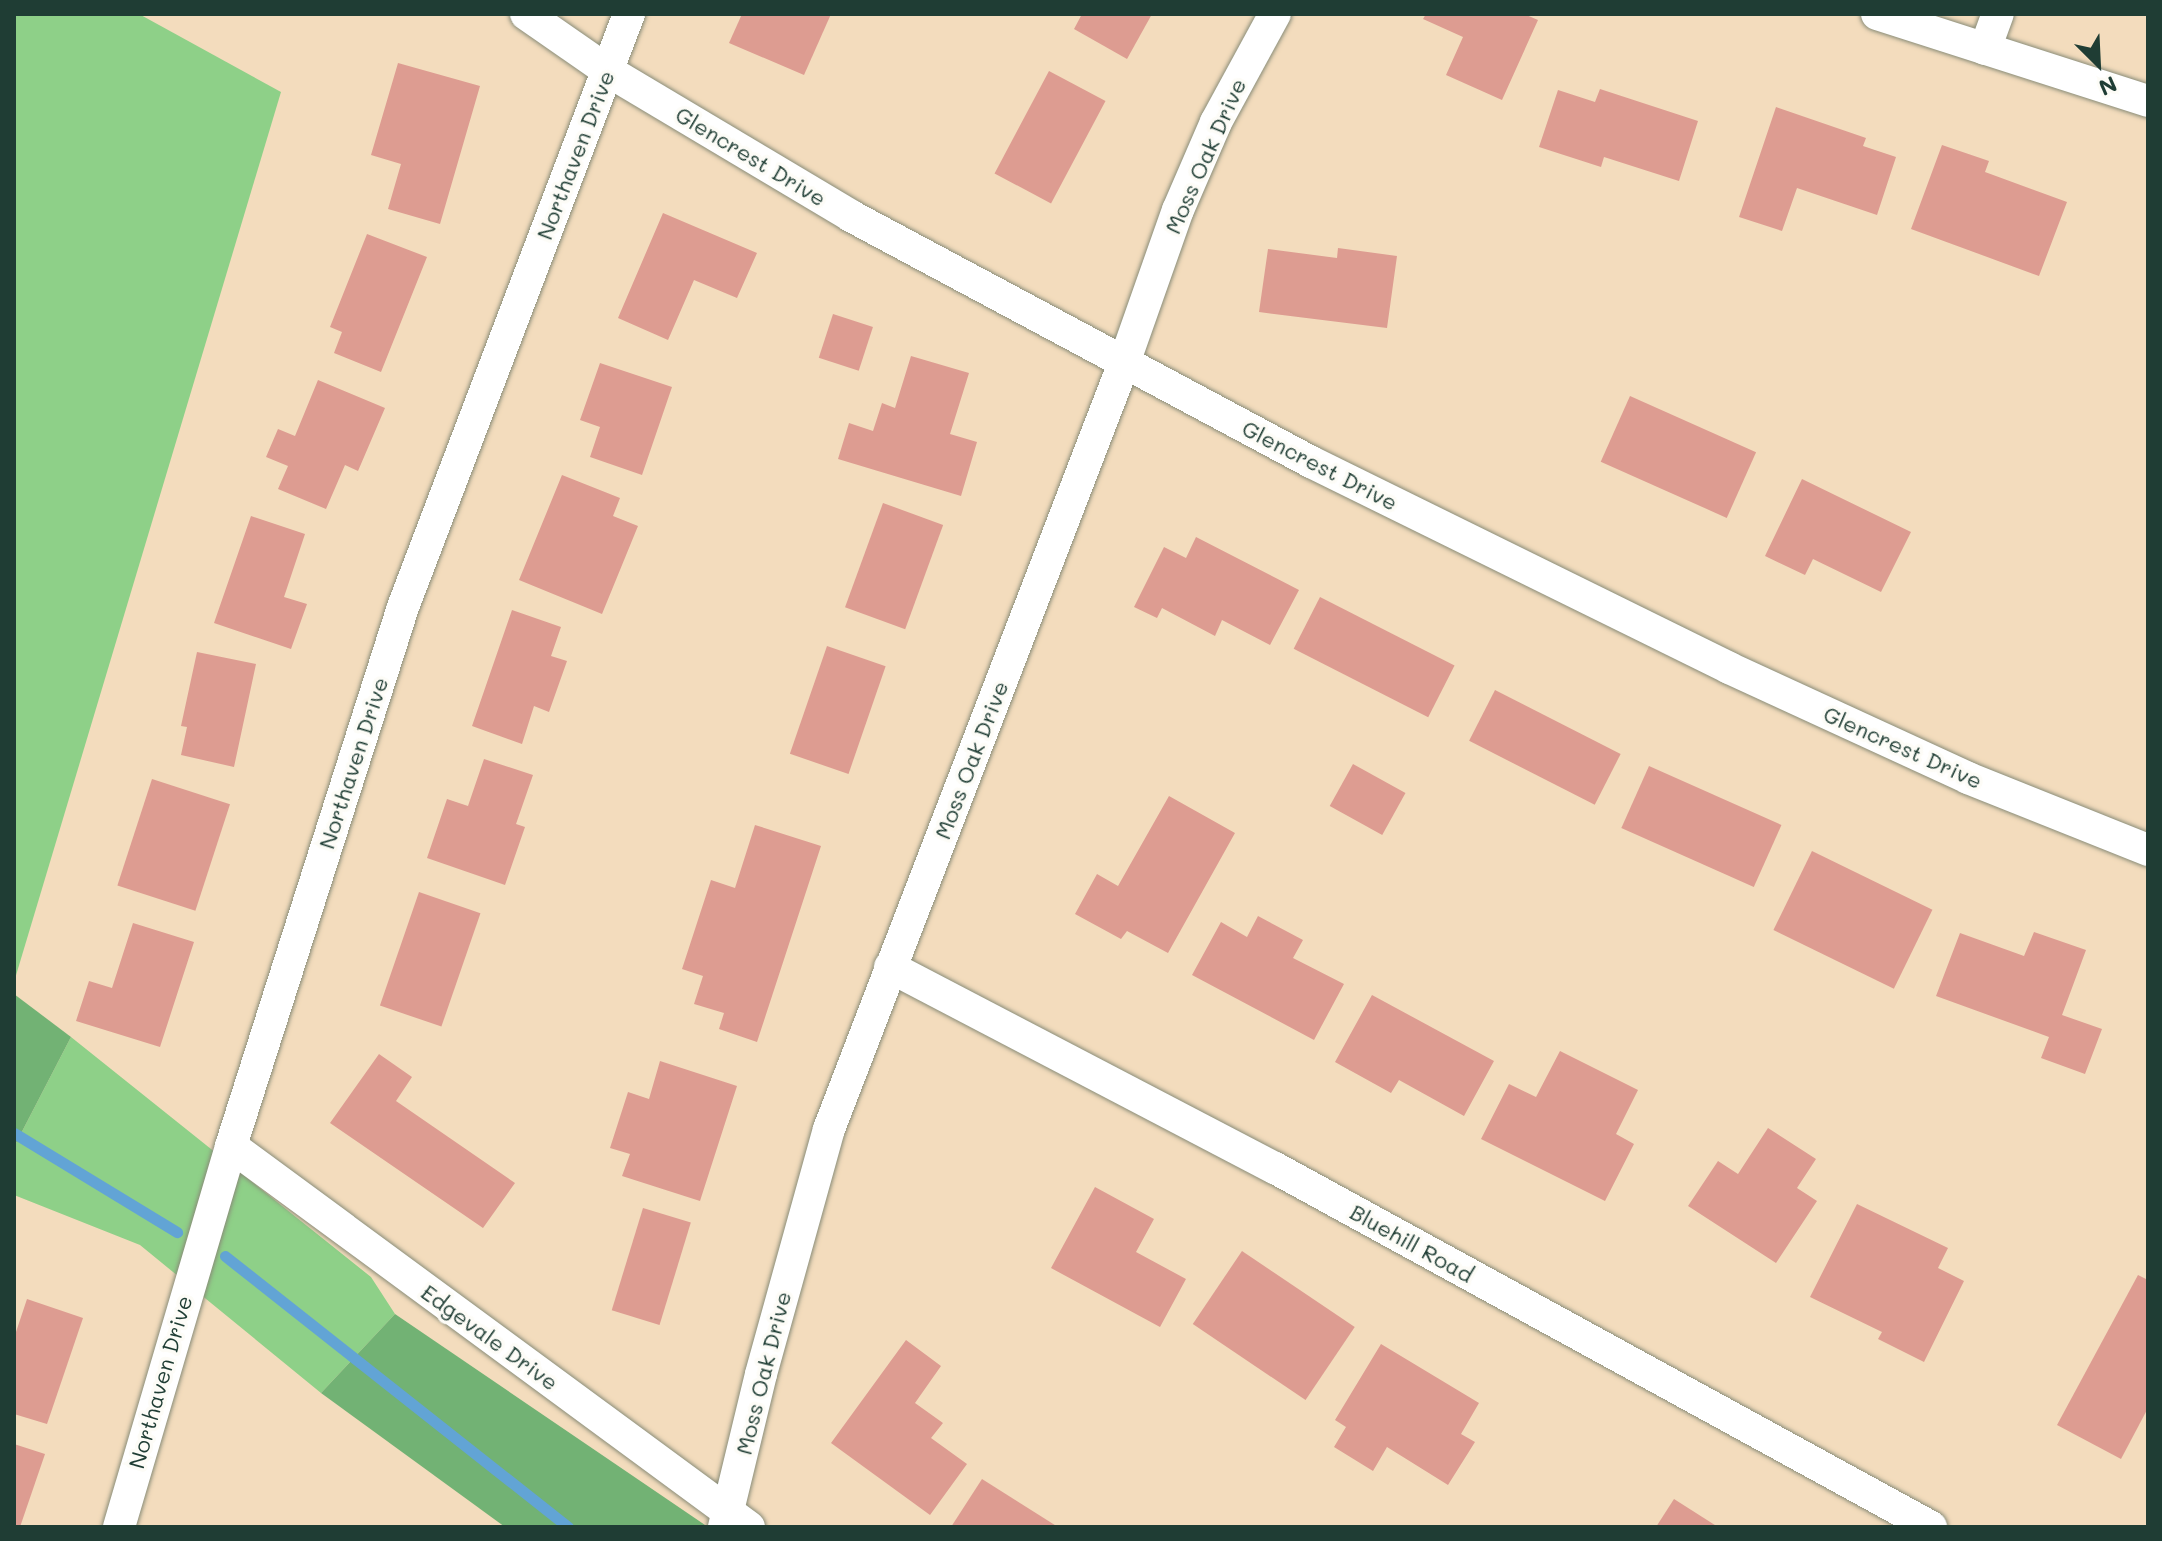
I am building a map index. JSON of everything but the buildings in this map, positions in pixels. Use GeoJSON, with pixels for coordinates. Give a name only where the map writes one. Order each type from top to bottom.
{"type":"FeatureCollection","features":[{"type":"Feature","properties":{"kind":"street","name":"Glencrest Drive"},"geometry":{"type":"LineString","coordinates":[[526,14],[608,71],[851,216],[1311,462],[1729,668],[1968,778],[2148,850]]}},
{"type":"Feature","properties":{"kind":"street","name":"Northaven Drive"},"geometry":{"type":"LineString","coordinates":[[119,1527],[231,1146],[403,607],[629,14]]}},
{"type":"Feature","properties":{"kind":"street","name":"Moss Oak Drive"},"geometry":{"type":"LineString","coordinates":[[734,1522],[761,1374],[829,1129],[1124,363],[1178,210],[1211,134],[1275,14]]}},
{"type":"Feature","properties":{"kind":"street"},"geometry":{"type":"LineString","coordinates":[[1877,14],[2148,101]]}},
{"type":"Feature","properties":{"kind":"street"},"geometry":{"type":"LineString","coordinates":[[1985,49],[1998,14]]}},
{"type":"Feature","properties":{"kind":"street","name":"Bluehill Road"},"geometry":{"type":"LineString","coordinates":[[890,967],[1275,1168],[1931,1527]]}},
{"type":"Feature","properties":{"kind":"street","name":"Edgevale Drive"},"geometry":{"type":"LineString","coordinates":[[231,1146],[734,1522]]}},
{"type":"Feature","properties":{"kind":"green space"},"geometry":{"type":"Polygon","coordinates":[[[14,14],[139,14],[281,92],[14,982],[14,14]]]}},
{"type":"Feature","properties":{"kind":"green space"},"geometry":{"type":"Polygon","coordinates":[[[14,994],[71,1037],[14,1147],[14,994]]]}},
{"type":"Feature","properties":{"kind":"green space"},"geometry":{"type":"Polygon","coordinates":[[[71,1037],[371,1277],[395,1314],[321,1393],[140,1245],[14,1195],[14,1147],[71,1037]]]}},
{"type":"Feature","properties":{"kind":"green space"},"geometry":{"type":"Polygon","coordinates":[[[395,1314],[708,1527],[505,1527],[321,1393],[395,1314]]]}},
{"type":"Feature","properties":{"kind":"waterway"},"geometry":{"type":"LineString","coordinates":[[14,1133],[177,1232]]}},
{"type":"Feature","properties":{"kind":"waterway"},"geometry":{"type":"LineString","coordinates":[[225,1256],[568,1527]]}}]}
